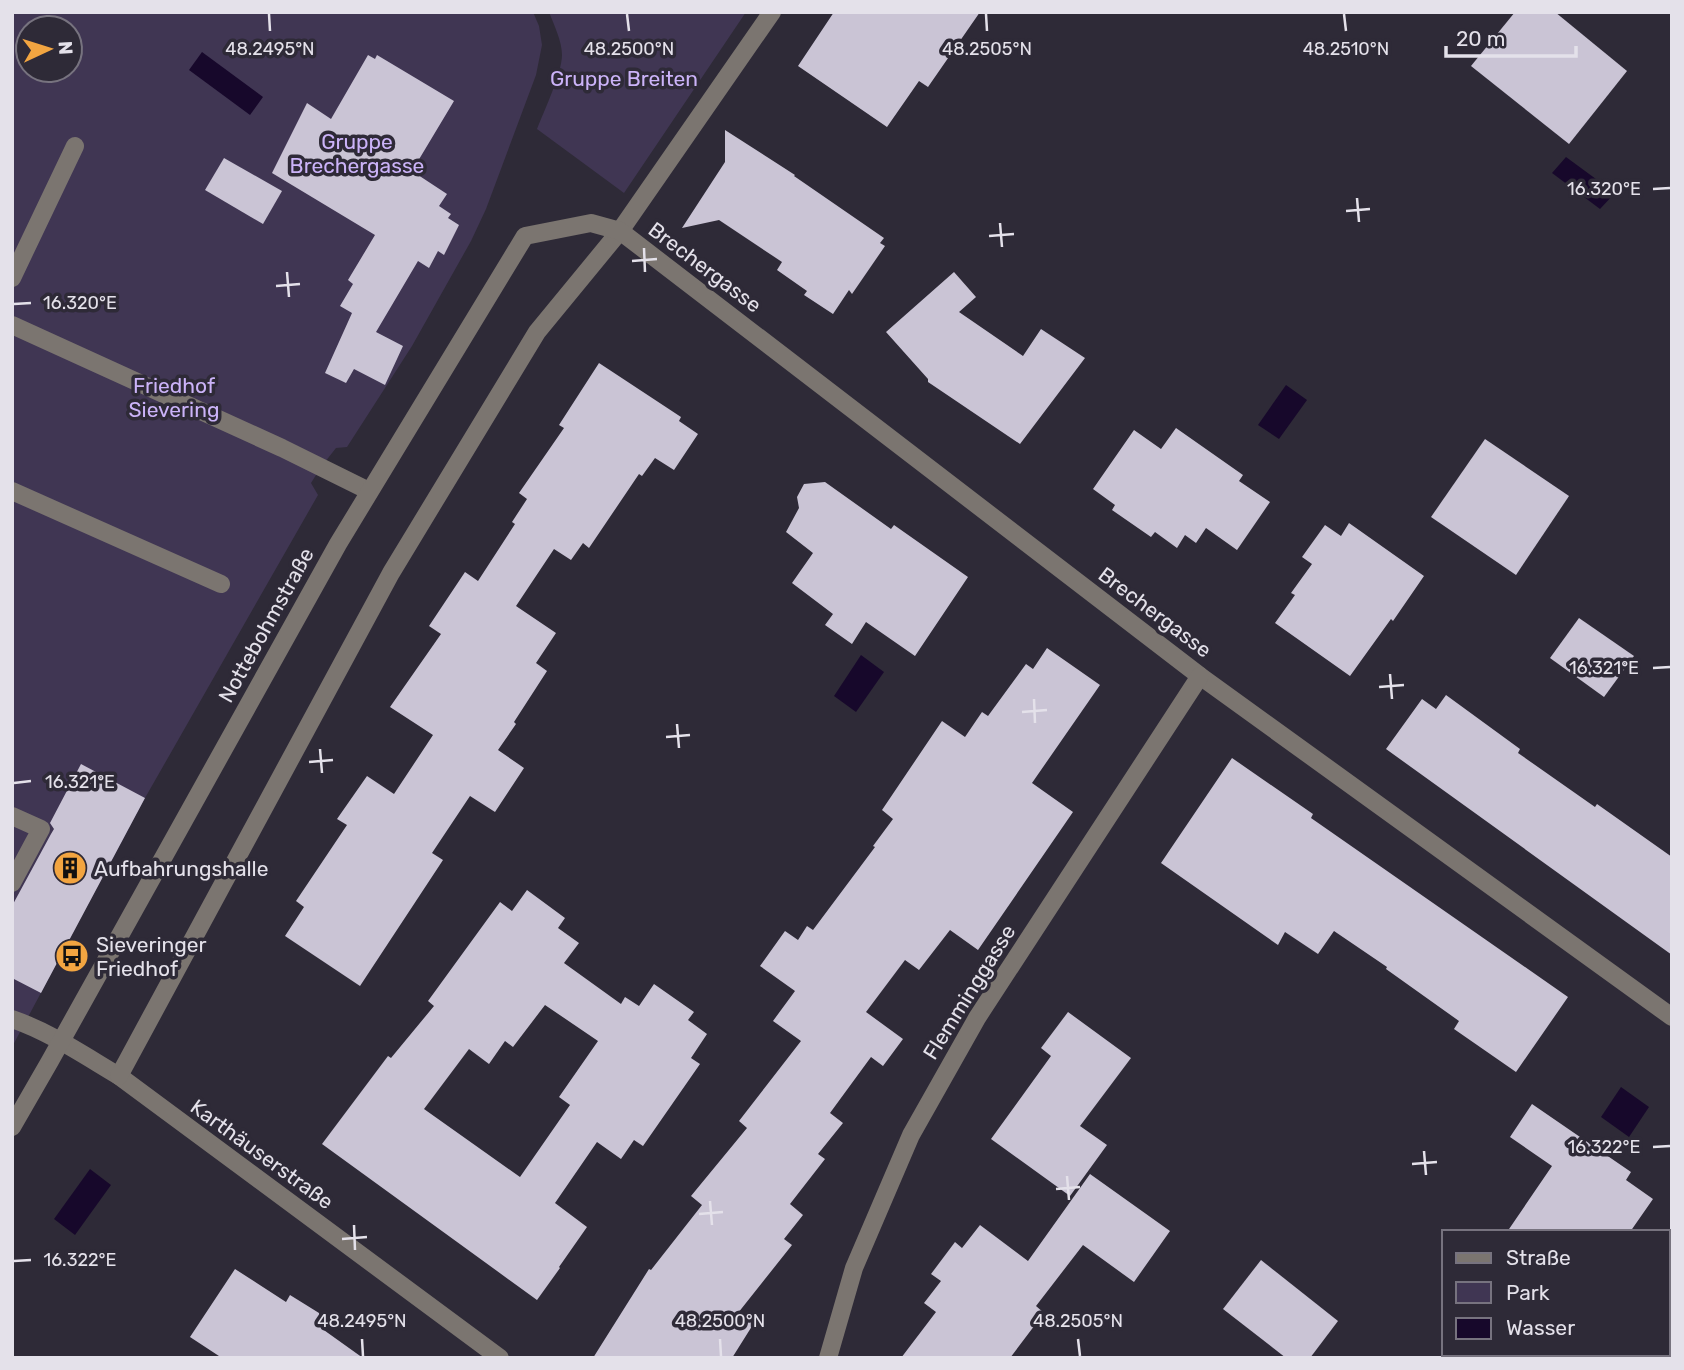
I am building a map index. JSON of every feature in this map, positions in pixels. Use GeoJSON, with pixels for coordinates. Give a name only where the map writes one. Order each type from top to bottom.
{"type":"FeatureCollection","features":[{"type":"Feature","properties":{"kind":"street"},"geometry":{"type":"LineString","coordinates":[[119,1076],[391,573],[537,332],[620,231],[772,12]]}},
{"type":"Feature","properties":{"kind":"street"},"geometry":{"type":"LineString","coordinates":[[12,278],[75,146]]}},
{"type":"Feature","properties":{"kind":"street","name":"Nottebohmstraße"},"geometry":{"type":"LineString","coordinates":[[12,1127],[331,556],[525,236],[591,223],[620,231]]}},
{"type":"Feature","properties":{"kind":"street","name":"Brechergasse"},"geometry":{"type":"LineString","coordinates":[[620,231],[1200,676],[1672,1017]]}},
{"type":"Feature","properties":{"kind":"street"},"geometry":{"type":"LineString","coordinates":[[12,325],[282,448],[369,491]]}},
{"type":"Feature","properties":{"kind":"street"},"geometry":{"type":"LineString","coordinates":[[12,491],[221,584]]}},
{"type":"Feature","properties":{"kind":"street","name":"Flemminggasse"},"geometry":{"type":"LineString","coordinates":[[828,1358],[854,1268],[911,1135],[977,1018],[1200,676]]}},
{"type":"Feature","properties":{"kind":"street"},"geometry":{"type":"LineString","coordinates":[[12,816],[41,829],[12,883]]}},
{"type":"Feature","properties":{"kind":"street","name":"Karthäuserstraße"},"geometry":{"type":"LineString","coordinates":[[12,1019],[61,1042],[119,1076],[500,1358]]}},
{"type":"Feature","properties":{"kind":"green space","name":"Friedhof Sievering"},"geometry":{"type":"Polygon","coordinates":[[[12,12],[533,12],[539,26],[542,45],[536,75],[486,209],[471,241],[412,346],[347,447],[336,448],[311,483],[318,495],[145,798],[12,1047],[12,12]]]}},
{"type":"Feature","properties":{"kind":"green space","name":"Gruppe Breiten"},"geometry":{"type":"Polygon","coordinates":[[[549,12],[746,12],[624,193],[537,129],[556,82],[562,55],[549,12]]]}},
{"type":"Feature","properties":{"kind":"water"},"geometry":{"type":"Polygon","coordinates":[[[202,52],[263,97],[250,115],[189,70],[202,52]]]}},
{"type":"Feature","properties":{"kind":"water"},"geometry":{"type":"Polygon","coordinates":[[[1566,157],[1615,193],[1600,209],[1552,173],[1566,157]]]}},
{"type":"Feature","properties":{"kind":"water"},"geometry":{"type":"Polygon","coordinates":[[[1286,385],[1307,400],[1279,439],[1258,425],[1286,385]]]}},
{"type":"Feature","properties":{"kind":"water"},"geometry":{"type":"Polygon","coordinates":[[[861,655],[884,672],[856,712],[834,696],[861,655]]]}},
{"type":"Feature","properties":{"kind":"water"},"geometry":{"type":"Polygon","coordinates":[[[1621,1087],[1649,1107],[1629,1137],[1601,1117],[1621,1087]]]}},
{"type":"Feature","properties":{"kind":"water"},"geometry":{"type":"Polygon","coordinates":[[[90,1169],[111,1185],[75,1235],[54,1219],[90,1169]]]}},
{"type":"Feature","properties":{"kind":"building"},"geometry":{"type":"Polygon","coordinates":[[[834,12],[980,12],[928,87],[919,81],[887,127],[798,66],[834,12]]]}},
{"type":"Feature","properties":{"kind":"building"},"geometry":{"type":"Polygon","coordinates":[[[1515,12],[1555,12],[1627,71],[1569,144],[1471,66],[1515,12]]]}},
{"type":"Feature","properties":{"kind":"building"},"geometry":{"type":"Polygon","coordinates":[[[368,55],[375,59],[377,55],[454,101],[412,171],[447,194],[439,206],[451,214],[448,218],[459,225],[444,255],[438,251],[429,268],[418,261],[376,332],[403,346],[385,385],[354,369],[346,383],[325,373],[352,313],[340,306],[353,284],[348,280],[375,235],[272,173],[307,103],[331,119],[368,55]]]}},
{"type":"Feature","properties":{"kind":"building"},"geometry":{"type":"Polygon","coordinates":[[[725,130],[795,175],[884,238],[880,243],[885,246],[852,294],[849,290],[833,314],[804,295],[807,291],[777,270],[782,262],[719,220],[682,228],[725,162],[725,130]]]}},
{"type":"Feature","properties":{"kind":"building"},"geometry":{"type":"Polygon","coordinates":[[[224,158],[282,191],[263,224],[205,190],[224,158]]]}},
{"type":"Feature","properties":{"kind":"building"},"geometry":{"type":"Polygon","coordinates":[[[954,272],[976,297],[959,312],[1023,356],[1041,329],[1085,358],[1020,444],[928,382],[886,332],[954,272]]]}},
{"type":"Feature","properties":{"kind":"building"},"geometry":{"type":"Polygon","coordinates":[[[599,363],[681,417],[679,421],[698,434],[674,470],[655,458],[642,476],[639,474],[589,548],[583,543],[571,560],[554,549],[516,606],[556,633],[536,663],[547,671],[498,750],[524,768],[495,812],[470,796],[432,853],[443,860],[360,986],[285,936],[304,907],[296,901],[347,825],[337,819],[367,776],[394,794],[433,735],[390,707],[441,634],[429,626],[465,572],[478,581],[515,524],[512,522],[527,499],[519,493],[564,428],[559,425],[599,363]]]}},
{"type":"Feature","properties":{"kind":"building"},"geometry":{"type":"Polygon","coordinates":[[[1176,428],[1243,475],[1239,481],[1270,502],[1237,550],[1206,528],[1196,543],[1185,535],[1177,548],[1155,532],[1151,537],[1112,510],[1115,505],[1093,489],[1134,430],[1161,449],[1176,428]]]}},
{"type":"Feature","properties":{"kind":"building"},"geometry":{"type":"Polygon","coordinates":[[[1485,439],[1569,496],[1516,575],[1431,517],[1485,439]]]}},
{"type":"Feature","properties":{"kind":"building"},"geometry":{"type":"Polygon","coordinates":[[[825,482],[891,529],[894,525],[968,577],[915,656],[866,622],[852,644],[825,625],[833,614],[792,583],[813,553],[786,532],[799,508],[797,497],[804,484],[825,482]]]}},
{"type":"Feature","properties":{"kind":"building"},"geometry":{"type":"Polygon","coordinates":[[[1349,523],[1424,576],[1350,676],[1275,623],[1295,595],[1291,593],[1312,564],[1302,557],[1325,525],[1341,536],[1349,523]]]}},
{"type":"Feature","properties":{"kind":"building"},"geometry":{"type":"Polygon","coordinates":[[[1579,618],[1634,656],[1604,697],[1550,658],[1579,618]]]}},
{"type":"Feature","properties":{"kind":"building"},"geometry":{"type":"Polygon","coordinates":[[[1047,648],[1100,685],[1032,783],[1073,812],[978,950],[950,930],[919,970],[905,960],[866,1012],[903,1039],[883,1066],[871,1057],[830,1113],[843,1123],[818,1154],[825,1159],[790,1204],[803,1215],[784,1239],[792,1245],[738,1313],[754,1323],[732,1358],[593,1358],[649,1269],[651,1270],[702,1205],[691,1196],[747,1128],[739,1121],[801,1041],[773,1021],[795,991],[760,966],[785,931],[798,940],[807,926],[813,930],[875,847],[873,846],[893,819],[882,810],[942,721],[965,737],[982,712],[988,716],[1026,664],[1033,669],[1047,648]]]}},
{"type":"Feature","properties":{"kind":"building"},"geometry":{"type":"Polygon","coordinates":[[[1446,695],[1520,749],[1518,753],[1672,857],[1672,955],[1386,749],[1422,699],[1436,709],[1446,695]]]}},
{"type":"Feature","properties":{"kind":"building"},"geometry":{"type":"Polygon","coordinates":[[[1232,758],[1313,814],[1311,818],[1568,997],[1516,1072],[1454,1029],[1459,1021],[1334,931],[1318,954],[1285,932],[1278,945],[1161,863],[1232,758]]]}},
{"type":"Feature","properties":{"kind":"building","name":"Aufbahrungshalle"},"geometry":{"type":"Polygon","coordinates":[[[81,764],[145,798],[41,993],[12,978],[12,906],[54,829],[50,823],[81,764]]]}},
{"type":"Feature","properties":{"kind":"building"},"geometry":{"type":"Polygon","coordinates":[[[527,890],[565,918],[558,928],[579,943],[564,963],[621,1004],[625,997],[639,1006],[654,984],[694,1012],[688,1020],[707,1034],[691,1058],[700,1064],[643,1146],[634,1140],[621,1159],[597,1142],[555,1203],[587,1227],[537,1300],[322,1144],[388,1056],[391,1058],[434,1006],[428,1001],[500,902],[512,911],[527,890]],[[545,1005],[513,1047],[505,1041],[489,1064],[469,1049],[424,1109],[520,1177],[570,1105],[559,1097],[598,1041],[545,1005]]]}},
{"type":"Feature","properties":{"kind":"building"},"geometry":{"type":"Polygon","coordinates":[[[1068,1012],[1131,1058],[1080,1126],[1107,1145],[1070,1196],[991,1139],[1051,1056],[1041,1048],[1068,1012]]]}},
{"type":"Feature","properties":{"kind":"building"},"geometry":{"type":"Polygon","coordinates":[[[1532,1104],[1631,1172],[1626,1180],[1653,1199],[1631,1230],[1508,1230],[1552,1166],[1510,1137],[1532,1104]]]}},
{"type":"Feature","properties":{"kind":"building"},"geometry":{"type":"Polygon","coordinates":[[[1090,1174],[1170,1231],[1134,1282],[1083,1245],[1036,1306],[1044,1313],[1010,1358],[901,1358],[936,1312],[924,1303],[941,1281],[931,1274],[955,1242],[962,1248],[980,1225],[1028,1261],[1090,1174]]]}},
{"type":"Feature","properties":{"kind":"building"},"geometry":{"type":"Polygon","coordinates":[[[1261,1260],[1338,1321],[1310,1358],[1286,1358],[1223,1309],[1261,1260]]]}},
{"type":"Feature","properties":{"kind":"building"},"geometry":{"type":"Polygon","coordinates":[[[235,1269],[286,1302],[290,1295],[319,1313],[321,1328],[363,1358],[222,1358],[190,1337],[235,1269]]]}},
{"type":"Feature","properties":{"kind":"place","name":"Aufbahrungshalle"},"geometry":{"type":"Point","coordinates":[70,868]}},
{"type":"Feature","properties":{"kind":"place","name":"Sieveringer Friedhof"},"geometry":{"type":"Point","coordinates":[72,956]}},
{"type":"Feature","properties":{"kind":"park label","name":"Gruppe Brechergasse"},"geometry":{"type":"Point","coordinates":[357,153]}}]}
